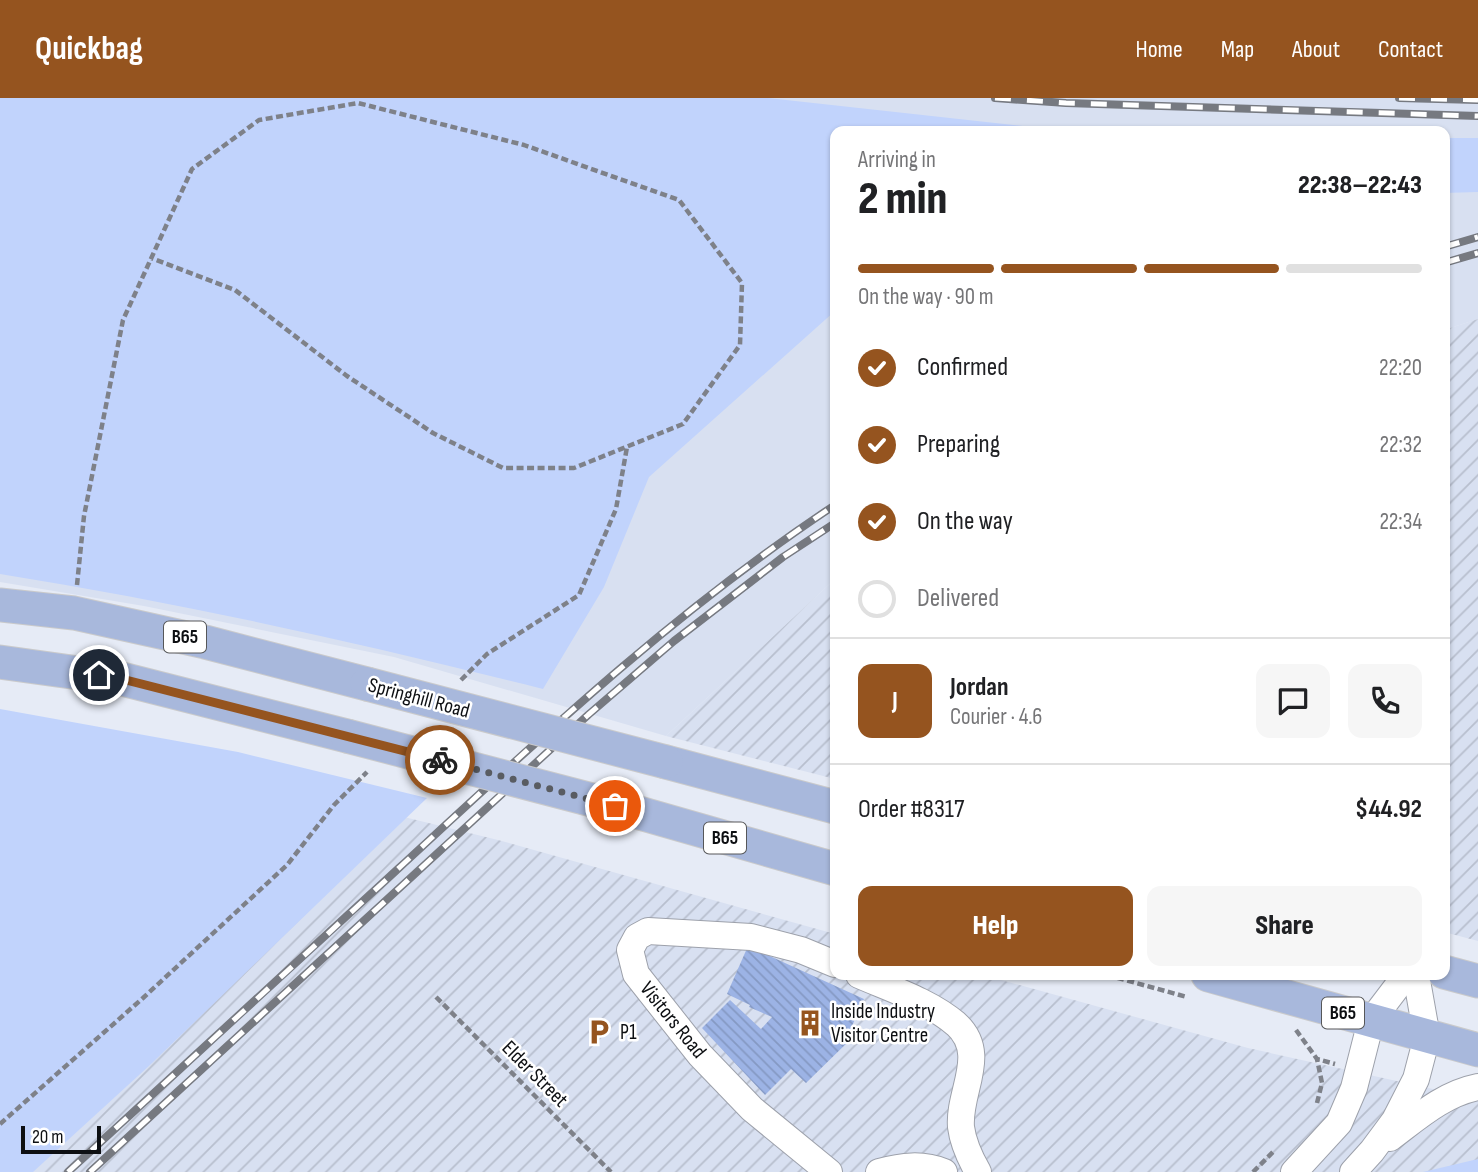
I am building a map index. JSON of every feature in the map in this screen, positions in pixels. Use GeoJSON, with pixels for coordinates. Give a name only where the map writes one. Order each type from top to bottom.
{"type":"FeatureCollection","features":[{"type":"Feature","properties":{"kind":"main road","name":"Springhill Road"},"geometry":{"type":"LineString","coordinates":[[0,605],[74,613],[205,642],[830,806]]}},
{"type":"Feature","properties":{"kind":"main road","name":"B65"},"geometry":{"type":"LineString","coordinates":[[0,662],[122,679],[615,806],[830,868]]}},
{"type":"Feature","properties":{"kind":"main road"},"geometry":{"type":"LineString","coordinates":[[1450,974],[1478,981]]}},
{"type":"Feature","properties":{"kind":"main road","name":"B65"},"geometry":{"type":"LineString","coordinates":[[1204,988],[1371,1021],[1478,1050]]}},
{"type":"Feature","properties":{"kind":"street","name":"Visitors Road"},"geometry":{"type":"LineString","coordinates":[[829,1172],[751,1110],[700,1055],[636,974],[629,956],[631,945],[637,937],[655,931],[751,937],[801,950],[830,962]]}},
{"type":"Feature","properties":{"kind":"street"},"geometry":{"type":"LineString","coordinates":[[870,980],[930,1007],[955,1024],[966,1036],[972,1058],[961,1127],[966,1147],[978,1172]]}},
{"type":"Feature","properties":{"kind":"street"},"geometry":{"type":"LineString","coordinates":[[1294,1172],[1339,1123],[1354,1088],[1371,1021],[1402,980]]}},
{"type":"Feature","properties":{"kind":"street"},"geometry":{"type":"LineString","coordinates":[[1353,1172],[1373,1151],[1411,1091],[1427,1037],[1417,980]]}},
{"type":"Feature","properties":{"kind":"street"},"geometry":{"type":"LineString","coordinates":[[1373,1151],[1437,1104],[1453,1095],[1478,1087]]}},
{"type":"Feature","properties":{"kind":"street"},"geometry":{"type":"LineString","coordinates":[[879,1172],[908,1166],[944,1172]]}},
{"type":"Feature","properties":{"kind":"path"},"geometry":{"type":"LineString","coordinates":[[74,613],[84,516],[123,320],[151,258],[192,169],[259,120],[358,103],[524,145],[679,200],[742,283],[740,345],[683,424],[574,468],[503,468],[433,433],[347,376],[234,290],[151,258]]}},
{"type":"Feature","properties":{"kind":"path"},"geometry":{"type":"LineString","coordinates":[[458,682],[487,654],[579,595],[616,509],[627,446]]}},
{"type":"Feature","properties":{"kind":"path"},"geometry":{"type":"LineString","coordinates":[[0,1124],[144,998],[287,865],[334,806],[372,768]]}},
{"type":"Feature","properties":{"kind":"path"},"geometry":{"type":"LineString","coordinates":[[1144,980],[1204,988]]}},
{"type":"Feature","properties":{"kind":"path","name":"Elder Street"},"geometry":{"type":"LineString","coordinates":[[436,998],[611,1172]]}},
{"type":"Feature","properties":{"kind":"path"},"geometry":{"type":"LineString","coordinates":[[1288,1026],[1296,1029],[1317,1059],[1322,1083],[1314,1112]]}},
{"type":"Feature","properties":{"kind":"path"},"geometry":{"type":"LineString","coordinates":[[1317,1059],[1359,1068]]}},
{"type":"Feature","properties":{"kind":"path"},"geometry":{"type":"LineString","coordinates":[[1253,1172],[1282,1143]]}},
{"type":"Feature","properties":{"kind":"shaded area"},"geometry":{"type":"Polygon","coordinates":[[[0,98],[1478,98],[1478,319],[1450,328],[1450,126],[830,126],[830,584],[666,736],[394,657],[144,606],[0,582],[0,98]]]}},
{"type":"Feature","properties":{"kind":"shaded area"},"geometry":{"type":"Polygon","coordinates":[[[0,98],[768,98],[1023,126],[830,126],[830,315],[649,477],[604,587],[543,689],[273,626],[0,574],[0,98]]]}},
{"type":"Feature","properties":{"kind":"shaded area"},"geometry":{"type":"Polygon","coordinates":[[[1450,138],[1478,138],[1478,192],[1450,193],[1450,138]]]}},
{"type":"Feature","properties":{"kind":"shaded area"},"geometry":{"type":"Polygon","coordinates":[[[1478,319],[1478,941],[1450,934],[1450,328],[1478,319]]]}},
{"type":"Feature","properties":{"kind":"shaded area"},"geometry":{"type":"Polygon","coordinates":[[[830,584],[830,778],[666,736],[830,584]]]}},
{"type":"Feature","properties":{"kind":"shaded area"},"geometry":{"type":"Polygon","coordinates":[[[0,709],[238,752],[427,798],[150,1065],[33,1172],[0,1172],[0,709]]]}},
{"type":"Feature","properties":{"kind":"shaded area"},"geometry":{"type":"Polygon","coordinates":[[[0,718],[498,840],[830,933],[830,980],[1001,980],[1248,1048],[1478,1099],[1478,1172],[0,1172],[0,718]]]}},
{"type":"Feature","properties":{"kind":"shaded area"},"geometry":{"type":"Polygon","coordinates":[[[1478,1159],[1478,1172],[1423,1172],[1478,1159]]]}},
{"type":"Feature","properties":{"kind":"building","name":"Inside Industry Visitor Centre"},"geometry":{"type":"Polygon","coordinates":[[[748,946],[864,999],[848,1035],[852,1038],[806,1083],[791,1069],[765,1095],[702,1028],[730,1000],[761,1029],[772,1017],[727,994],[748,946]]]}},
{"type":"Feature","properties":{"kind":"railway"},"geometry":{"type":"LineString","coordinates":[[995,98],[1066,103],[1478,116]]}},
{"type":"Feature","properties":{"kind":"railway"},"geometry":{"type":"LineString","coordinates":[[1399,98],[1478,100]]}},
{"type":"Feature","properties":{"kind":"railway"},"geometry":{"type":"LineString","coordinates":[[1450,245],[1478,237]]}},
{"type":"Feature","properties":{"kind":"railway"},"geometry":{"type":"LineString","coordinates":[[1450,261],[1478,253]]}},
{"type":"Feature","properties":{"kind":"railway"},"geometry":{"type":"LineString","coordinates":[[68,1172],[610,677],[719,588],[830,508]]}},
{"type":"Feature","properties":{"kind":"railway"},"geometry":{"type":"LineString","coordinates":[[90,1172],[588,715],[674,641],[783,557],[830,526]]}},
{"type":"Feature","properties":{"kind":"way so far"},"geometry":{"type":"LineString","coordinates":[[440,760],[615,806]]}},
{"type":"Feature","properties":{"kind":"place","name":"Inside Industry Visitor Centre"},"geometry":{"type":"Point","coordinates":[810,1023]}},
{"type":"Feature","properties":{"kind":"place","name":"P1"},"geometry":{"type":"Point","coordinates":[599,1032]}},
{"type":"Feature","properties":{"kind":"route"},"geometry":{"type":"LineString","coordinates":[[99,675],[440,760]]}}]}
